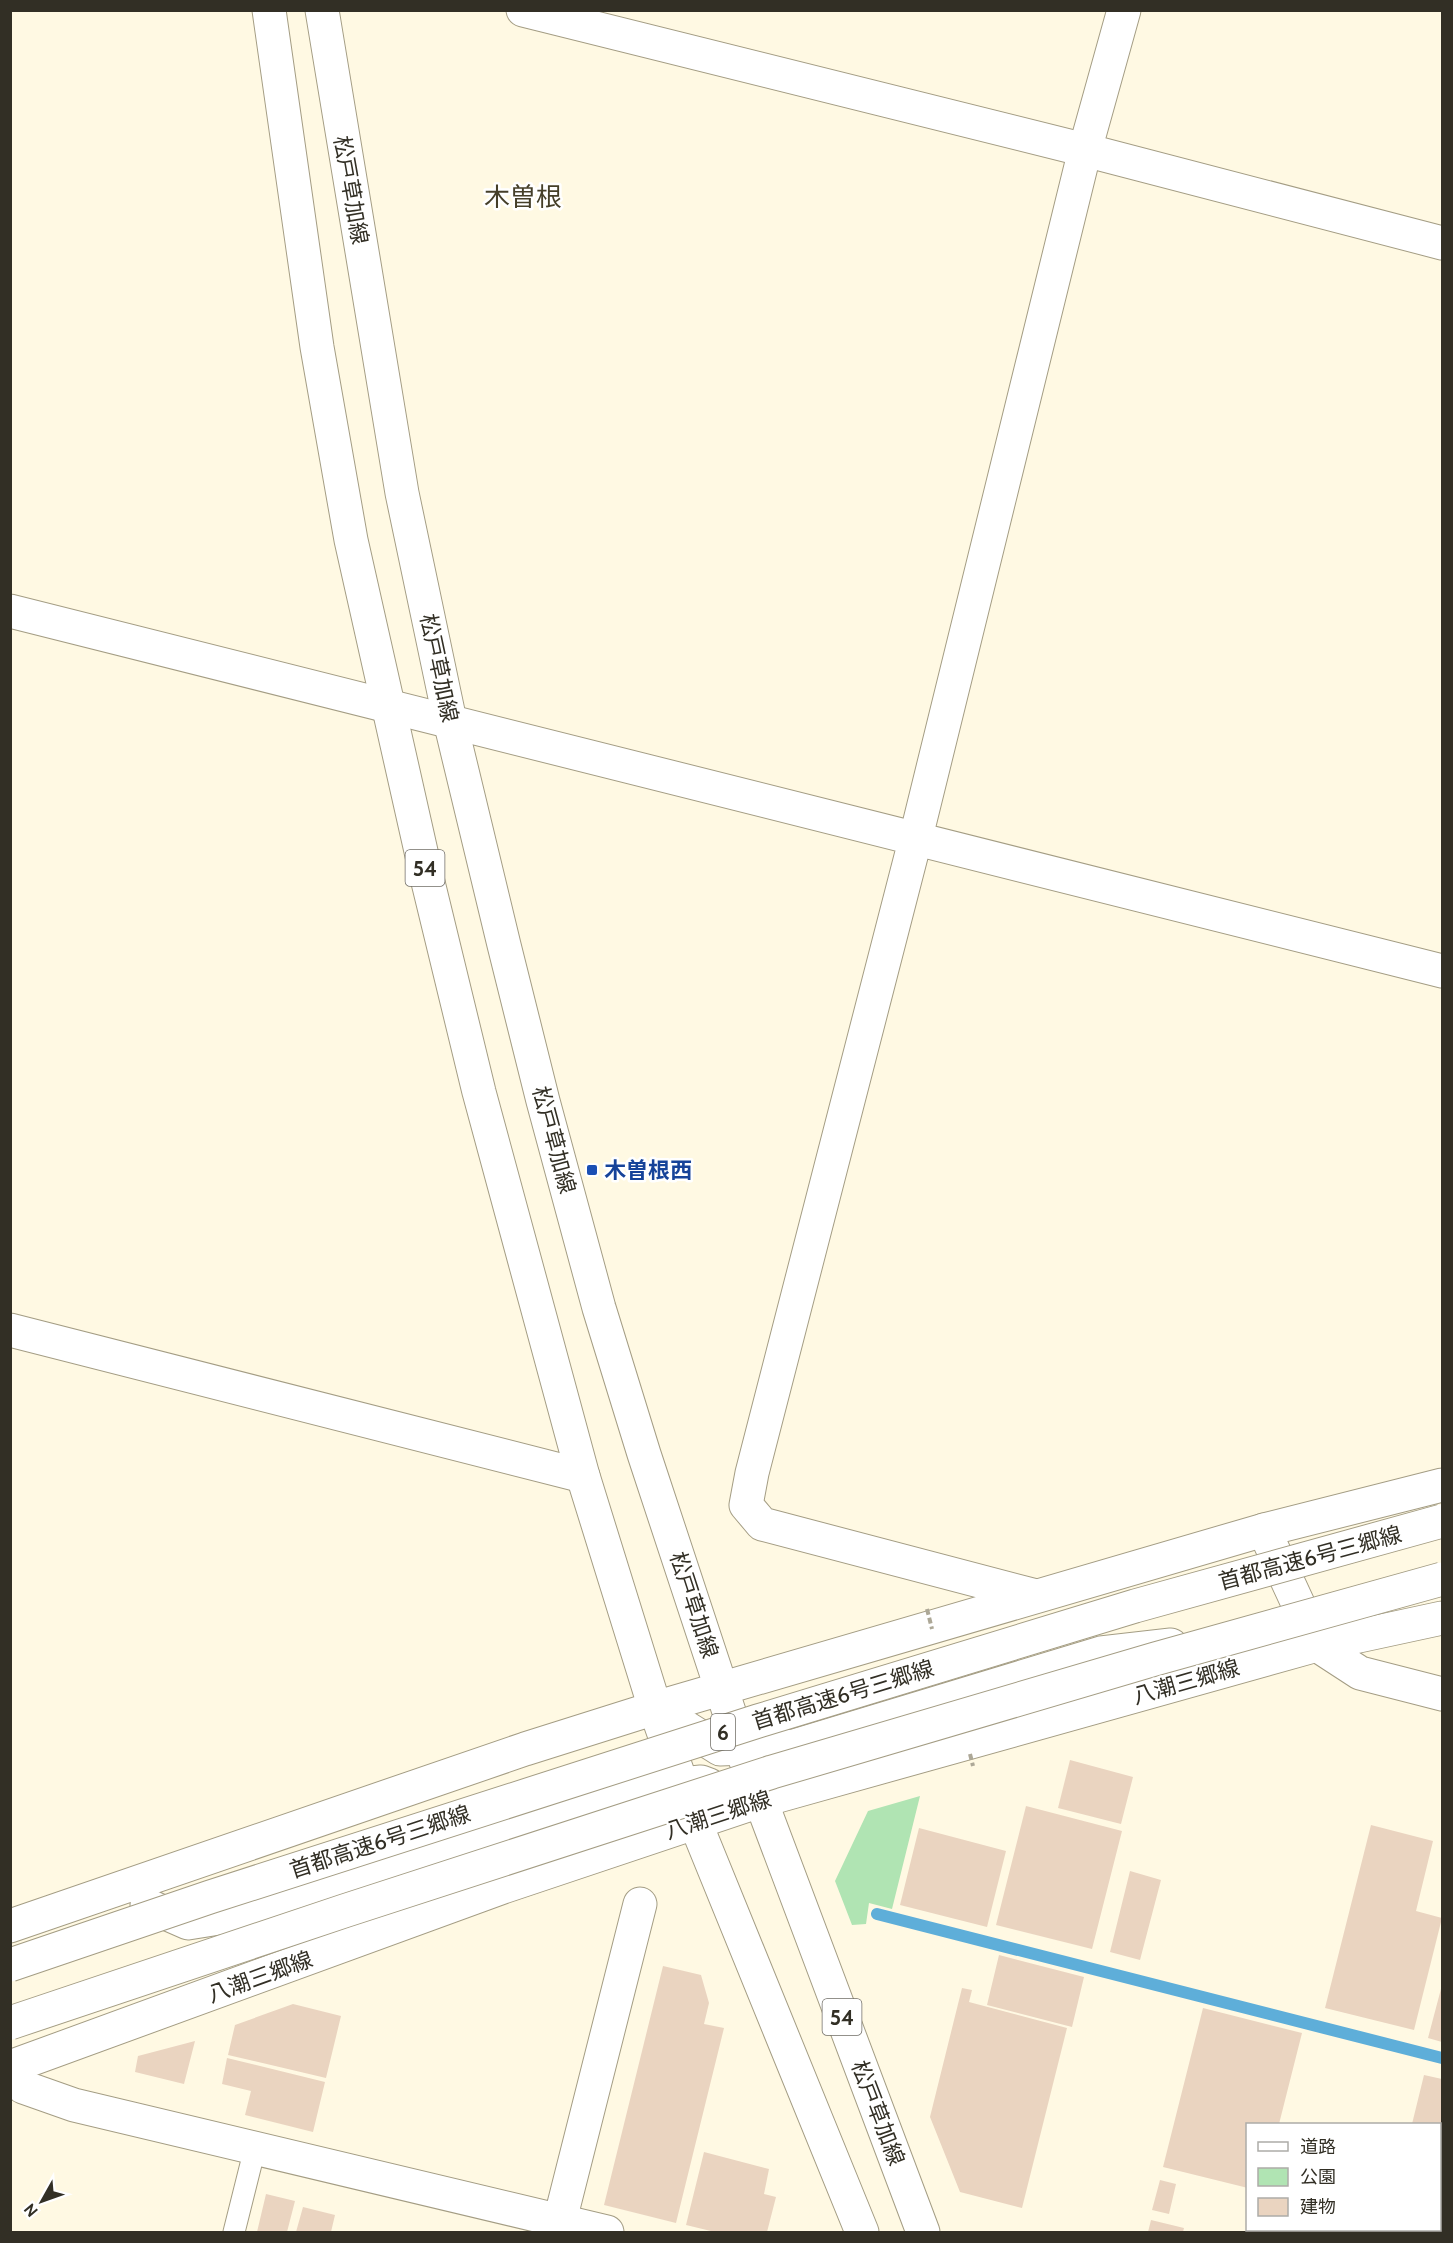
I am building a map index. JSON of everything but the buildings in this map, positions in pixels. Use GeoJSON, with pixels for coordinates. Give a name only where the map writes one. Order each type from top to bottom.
{"type":"FeatureCollection","features":[{"type":"Feature","properties":{"kind":"main road","name":"54"},"geometry":{"type":"LineString","coordinates":[[269,10],[317,347],[351,540],[427,878],[477,1081],[583,1476],[655,1708],[695,1822],[862,2232]]}},
{"type":"Feature","properties":{"kind":"main road","name":"松戸草加線"},"geometry":{"type":"LineString","coordinates":[[322,10],[402,493],[450,721],[540,1090],[599,1308],[721,1689],[760,1801],[923,2232]]}},
{"type":"Feature","properties":{"kind":"main road"},"geometry":{"type":"LineString","coordinates":[[523,10],[1085,150],[1443,243]]}},
{"type":"Feature","properties":{"kind":"main road"},"geometry":{"type":"LineString","coordinates":[[1036,1596],[762,1524],[746,1505],[752,1473],[916,837],[1085,150],[1124,10]]}},
{"type":"Feature","properties":{"kind":"main road"},"geometry":{"type":"LineString","coordinates":[[10,611],[1443,971]]}},
{"type":"Feature","properties":{"kind":"main road"},"geometry":{"type":"LineString","coordinates":[[10,1330],[583,1476]]}},
{"type":"Feature","properties":{"kind":"main road"},"geometry":{"type":"LineString","coordinates":[[10,1926],[525,1749],[655,1708],[1264,1530],[1443,1485]]}},
{"type":"Feature","properties":{"kind":"main road","name":"首都高速6号三郷線"},"geometry":{"type":"LineString","coordinates":[[10,1965],[210,1896],[758,1720],[1135,1606],[1443,1521]]}},
{"type":"Feature","properties":{"kind":"main road"},"geometry":{"type":"LineString","coordinates":[[1264,1530],[1317,1645],[1360,1673],[1443,1695]]}},
{"type":"Feature","properties":{"kind":"main road","name":"6"},"geometry":{"type":"LineString","coordinates":[[10,2023],[355,1907],[772,1772],[1155,1659],[1443,1579]]}},
{"type":"Feature","properties":{"kind":"main road","name":"八潮三郷線"},"geometry":{"type":"LineString","coordinates":[[10,2069],[503,1887],[760,1801],[1317,1645],[1443,1617]]}},
{"type":"Feature","properties":{"kind":"main road"},"geometry":{"type":"LineString","coordinates":[[655,1708],[720,1749],[794,1746],[1101,1653],[1182,1644],[1256,1650],[1317,1645]]}},
{"type":"Feature","properties":{"kind":"main road"},"geometry":{"type":"LineString","coordinates":[[115,1891],[188,1923],[257,1912],[617,1792],[701,1782],[760,1801]]}},
{"type":"Feature","properties":{"kind":"main road"},"geometry":{"type":"LineString","coordinates":[[558,2227],[640,1904]]}},
{"type":"Feature","properties":{"kind":"main road"},"geometry":{"type":"LineString","coordinates":[[10,2069],[23,2087],[74,2105],[255,2148],[558,2227],[607,2232]]}},
{"type":"Feature","properties":{"kind":"lane"},"geometry":{"type":"LineString","coordinates":[[234,2232],[255,2148]]}},
{"type":"Feature","properties":{"kind":"green space"},"geometry":{"type":"Polygon","coordinates":[[[920,1796],[892,1909],[869,1903],[866,1924],[852,1925],[835,1881],[868,1811],[920,1796]]]}},
{"type":"Feature","properties":{"kind":"waterway"},"geometry":{"type":"LineString","coordinates":[[877,1914],[1442,2058]]}},
{"type":"Feature","properties":{"kind":"place","name":"木曽根西"},"geometry":{"type":"Point","coordinates":[592,1170]}},
{"type":"Feature","properties":{"kind":"district","name":"木曽根"},"geometry":{"type":"Point","coordinates":[523,197]}}]}
